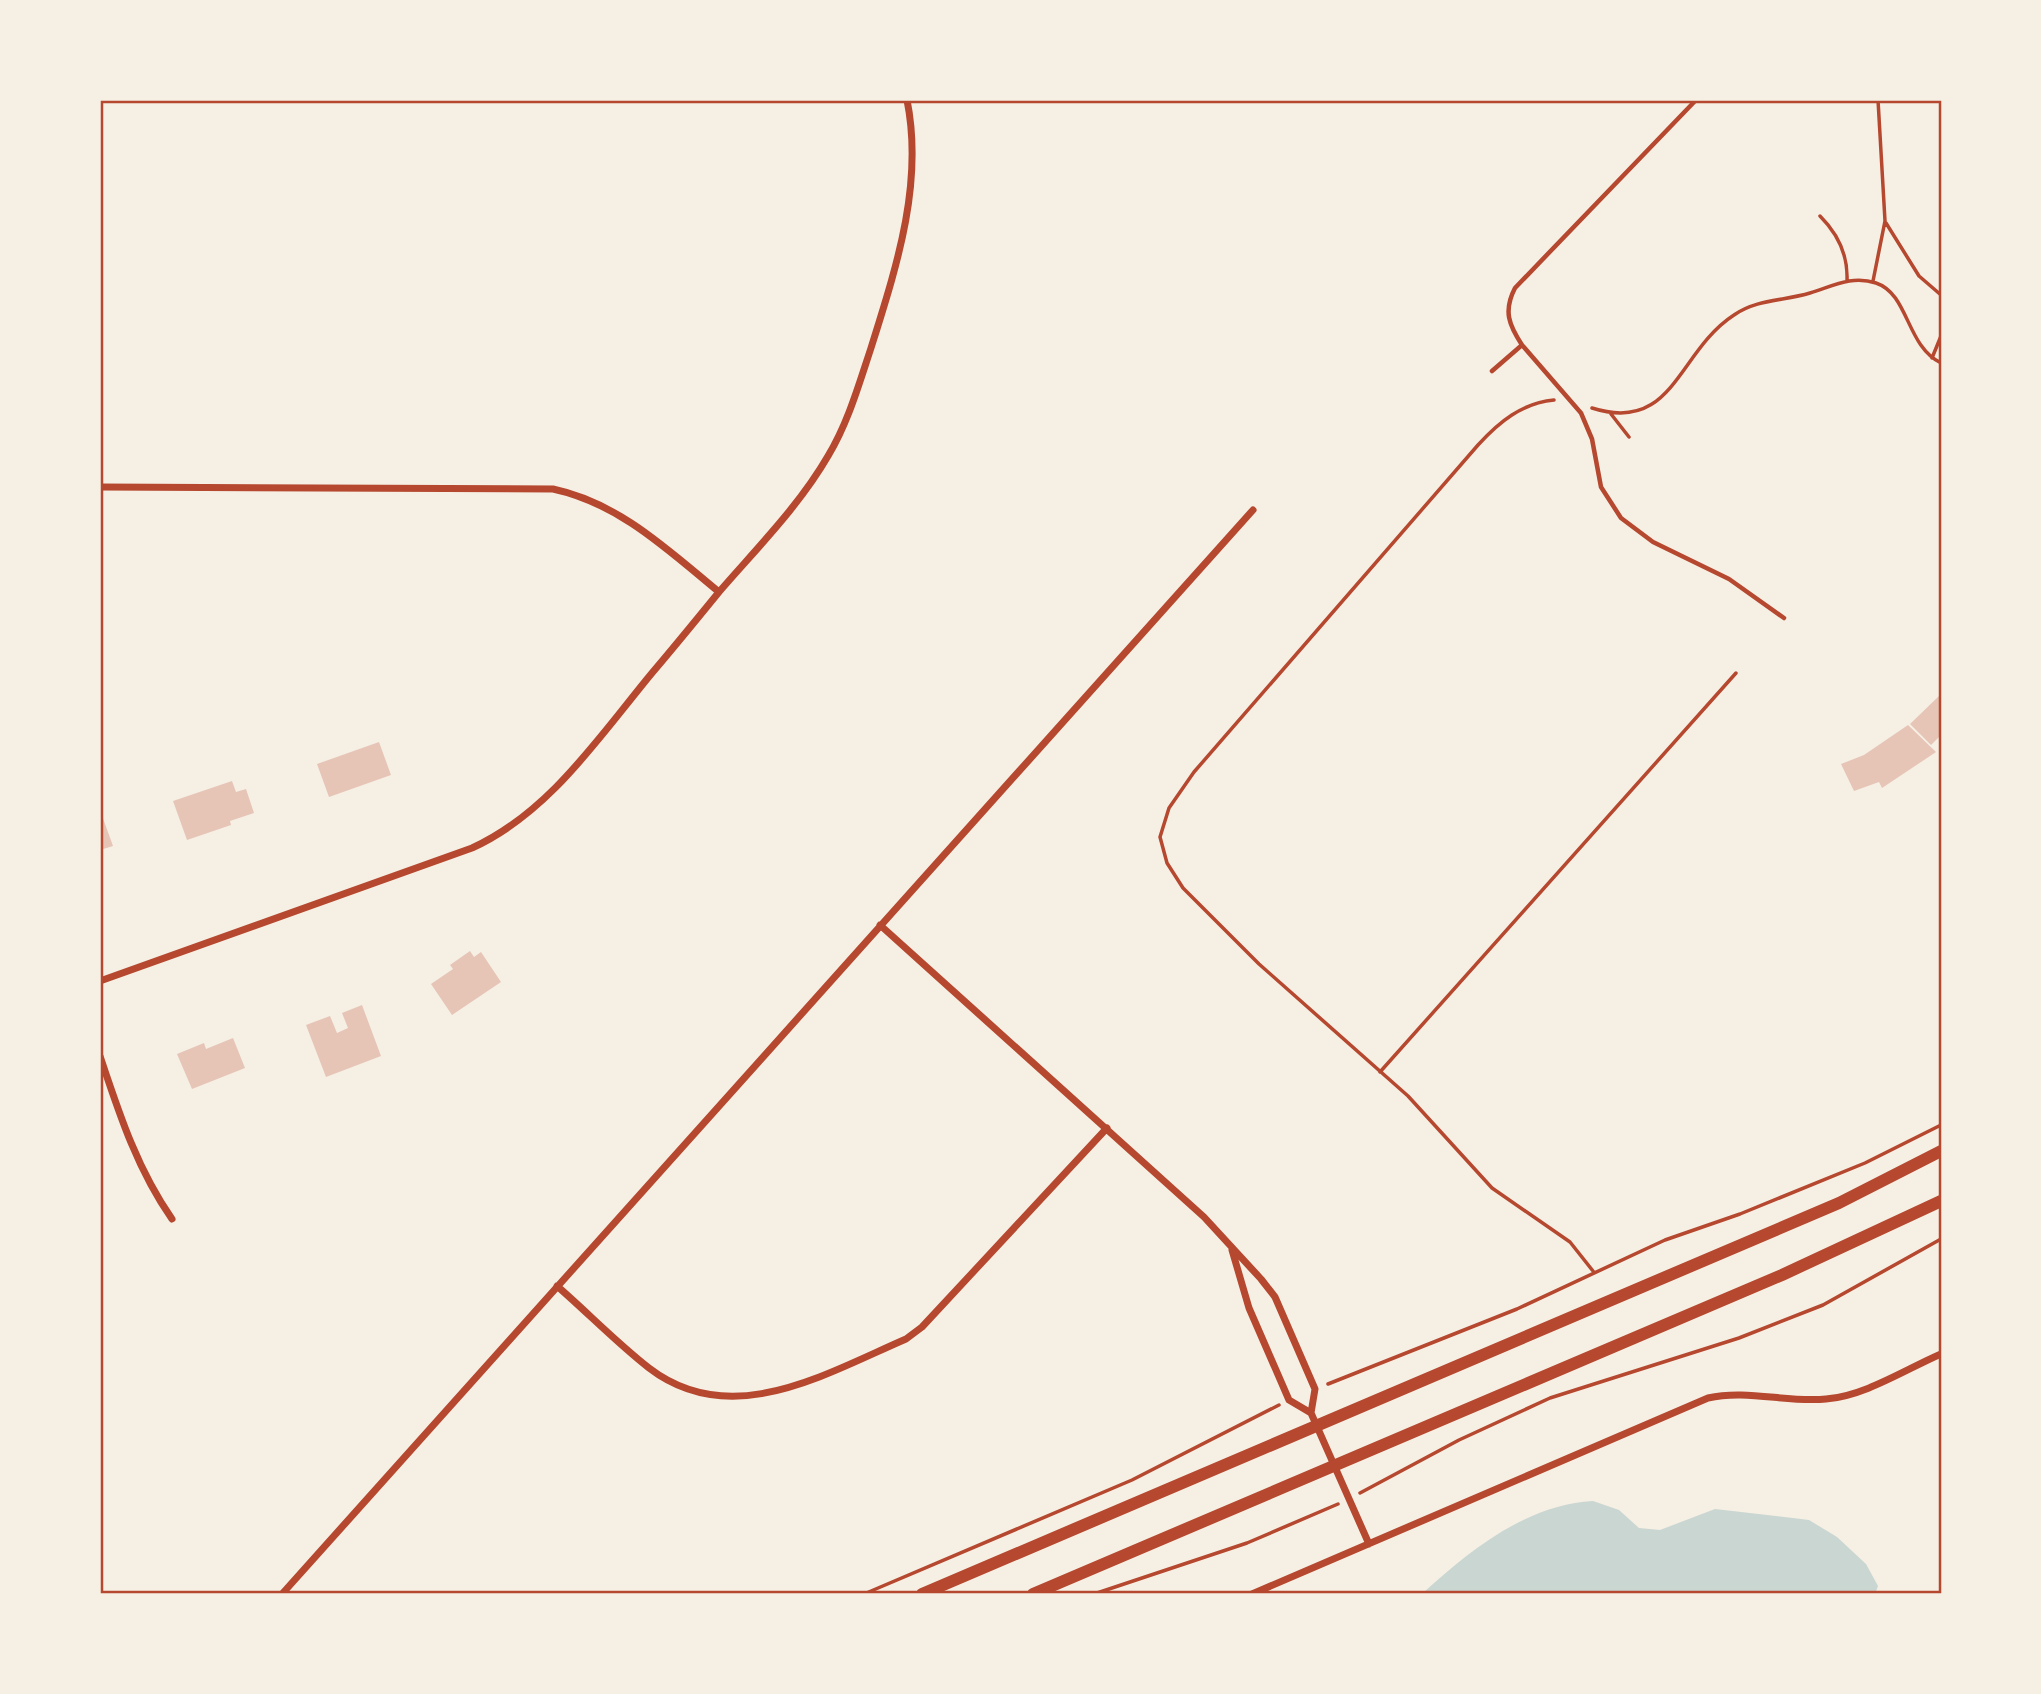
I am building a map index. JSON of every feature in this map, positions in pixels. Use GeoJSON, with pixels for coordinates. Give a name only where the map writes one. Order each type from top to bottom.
{"type":"FeatureCollection","features":[{"type":"Feature","properties":{"kind":"main road"},"geometry":{"type":"LineString","coordinates":[[922,1594],[1313,1419],[1839,1203],[1941,1151]]}},
{"type":"Feature","properties":{"kind":"main road"},"geometry":{"type":"LineString","coordinates":[[1033,1594],[1793,1270],[1941,1201]]}},
{"type":"Feature","properties":{"kind":"street"},"geometry":{"type":"LineString","coordinates":[[100,981],[500,835],[568,774],[719,592],[764,542],[821,467],[839,435],[883,311],[908,212],[913,147],[907,100]]}},
{"type":"Feature","properties":{"kind":"street"},"geometry":{"type":"LineString","coordinates":[[100,487],[553,489],[590,498],[612,509],[719,592]]}},
{"type":"Feature","properties":{"kind":"street"},"geometry":{"type":"LineString","coordinates":[[282,1594],[1253,510]]}},
{"type":"Feature","properties":{"kind":"street"},"geometry":{"type":"LineString","coordinates":[[880,925],[1204,1217],[1275,1297],[1315,1389],[1313,1419]]}},
{"type":"Feature","properties":{"kind":"street"},"geometry":{"type":"LineString","coordinates":[[100,1056],[124,1127],[151,1189],[172,1219]]}},
{"type":"Feature","properties":{"kind":"street"},"geometry":{"type":"LineString","coordinates":[[557,1286],[650,1369],[680,1386],[696,1393],[733,1398],[772,1394],[896,1343],[922,1327],[1107,1128]]}},
{"type":"Feature","properties":{"kind":"street"},"geometry":{"type":"LineString","coordinates":[[1232,1249],[1249,1308],[1289,1400],[1313,1419],[1369,1544]]}},
{"type":"Feature","properties":{"kind":"street"},"geometry":{"type":"LineString","coordinates":[[1252,1594],[1708,1398],[1732,1395],[1837,1397],[1941,1354]]}},
{"type":"Feature","properties":{"kind":"lane"},"geometry":{"type":"LineString","coordinates":[[1696,100],[1515,288],[1507,311],[1509,323],[1522,345],[1572,402],[1589,431],[1605,497],[1621,518],[1653,542],[1729,579],[1784,618]]}},
{"type":"Feature","properties":{"kind":"lane"},"geometry":{"type":"LineString","coordinates":[[1492,371],[1522,345]]}},
{"type":"Feature","properties":{"kind":"path"},"geometry":{"type":"LineString","coordinates":[[1872,282],[1885,221],[1878,100]]}},
{"type":"Feature","properties":{"kind":"path"},"geometry":{"type":"LineString","coordinates":[[1819,216],[1841,244],[1847,280]]}},
{"type":"Feature","properties":{"kind":"path"},"geometry":{"type":"LineString","coordinates":[[1885,221],[1919,276],[1941,295]]}},
{"type":"Feature","properties":{"kind":"path"},"geometry":{"type":"LineString","coordinates":[[1593,1271],[1570,1242],[1487,1183],[1422,1110],[1241,948],[1183,888],[1161,850],[1162,823],[1174,798],[1194,772],[1492,430],[1507,417],[1546,401],[1572,402],[1611,414],[1630,415],[1653,406],[1706,338],[1745,308],[1771,300],[1793,298],[1847,280],[1872,282],[1894,296],[1920,347],[1941,363]]}},
{"type":"Feature","properties":{"kind":"path"},"geometry":{"type":"LineString","coordinates":[[1932,358],[1941,336]]}},
{"type":"Feature","properties":{"kind":"path"},"geometry":{"type":"LineString","coordinates":[[1611,414],[1629,437]]}},
{"type":"Feature","properties":{"kind":"path"},"geometry":{"type":"LineString","coordinates":[[1380,1072],[1736,673]]}},
{"type":"Feature","properties":{"kind":"path"},"geometry":{"type":"LineString","coordinates":[[1333,1381],[1517,1309],[1593,1271],[1665,1240],[1740,1214],[1865,1163],[1941,1125]]}},
{"type":"Feature","properties":{"kind":"path"},"geometry":{"type":"LineString","coordinates":[[1368,1489],[1459,1440],[1550,1398],[1739,1338],[1822,1305],[1941,1239]]}},
{"type":"Feature","properties":{"kind":"path"},"geometry":{"type":"LineString","coordinates":[[864,1594],[1122,1485],[1268,1410]]}},
{"type":"Feature","properties":{"kind":"path"},"geometry":{"type":"LineString","coordinates":[[1094,1594],[1247,1543],[1334,1507]]}},
{"type":"Feature","properties":{"kind":"shaded area"},"geometry":{"type":"Polygon","coordinates":[[[1593,1501],[1619,1510],[1639,1528],[1660,1530],[1715,1509],[1809,1520],[1837,1537],[1866,1564],[1878,1586],[1875,1594],[1422,1594],[1460,1561],[1500,1532],[1545,1511],[1568,1504],[1593,1501]]]}},
{"type":"Feature","properties":{"kind":"building"},"geometry":{"type":"Polygon","coordinates":[[[1939,696],[1941,735],[1931,745],[1910,724],[1939,696]]]}},
{"type":"Feature","properties":{"kind":"building"},"geometry":{"type":"Polygon","coordinates":[[[1908,725],[1936,752],[1882,788],[1879,782],[1854,791],[1841,764],[1864,755],[1908,725]]]}},
{"type":"Feature","properties":{"kind":"building"},"geometry":{"type":"Polygon","coordinates":[[[379,742],[391,775],[329,797],[317,764],[379,742]]]}},
{"type":"Feature","properties":{"kind":"building"},"geometry":{"type":"Polygon","coordinates":[[[232,781],[236,792],[246,789],[254,813],[230,821],[231,825],[187,840],[173,801],[232,781]]]}},
{"type":"Feature","properties":{"kind":"building"},"geometry":{"type":"Polygon","coordinates":[[[100,810],[113,846],[100,850],[100,810]]]}},
{"type":"Feature","properties":{"kind":"building"},"geometry":{"type":"Polygon","coordinates":[[[470,951],[474,957],[481,952],[501,982],[452,1015],[431,984],[453,969],[450,965],[470,951]]]}},
{"type":"Feature","properties":{"kind":"building"},"geometry":{"type":"Polygon","coordinates":[[[362,1005],[381,1056],[326,1077],[306,1025],[330,1016],[337,1033],[348,1028],[342,1013],[362,1005]]]}},
{"type":"Feature","properties":{"kind":"building"},"geometry":{"type":"Polygon","coordinates":[[[233,1038],[245,1068],[192,1089],[177,1054],[204,1043],[206,1049],[233,1038]]]}}]}
